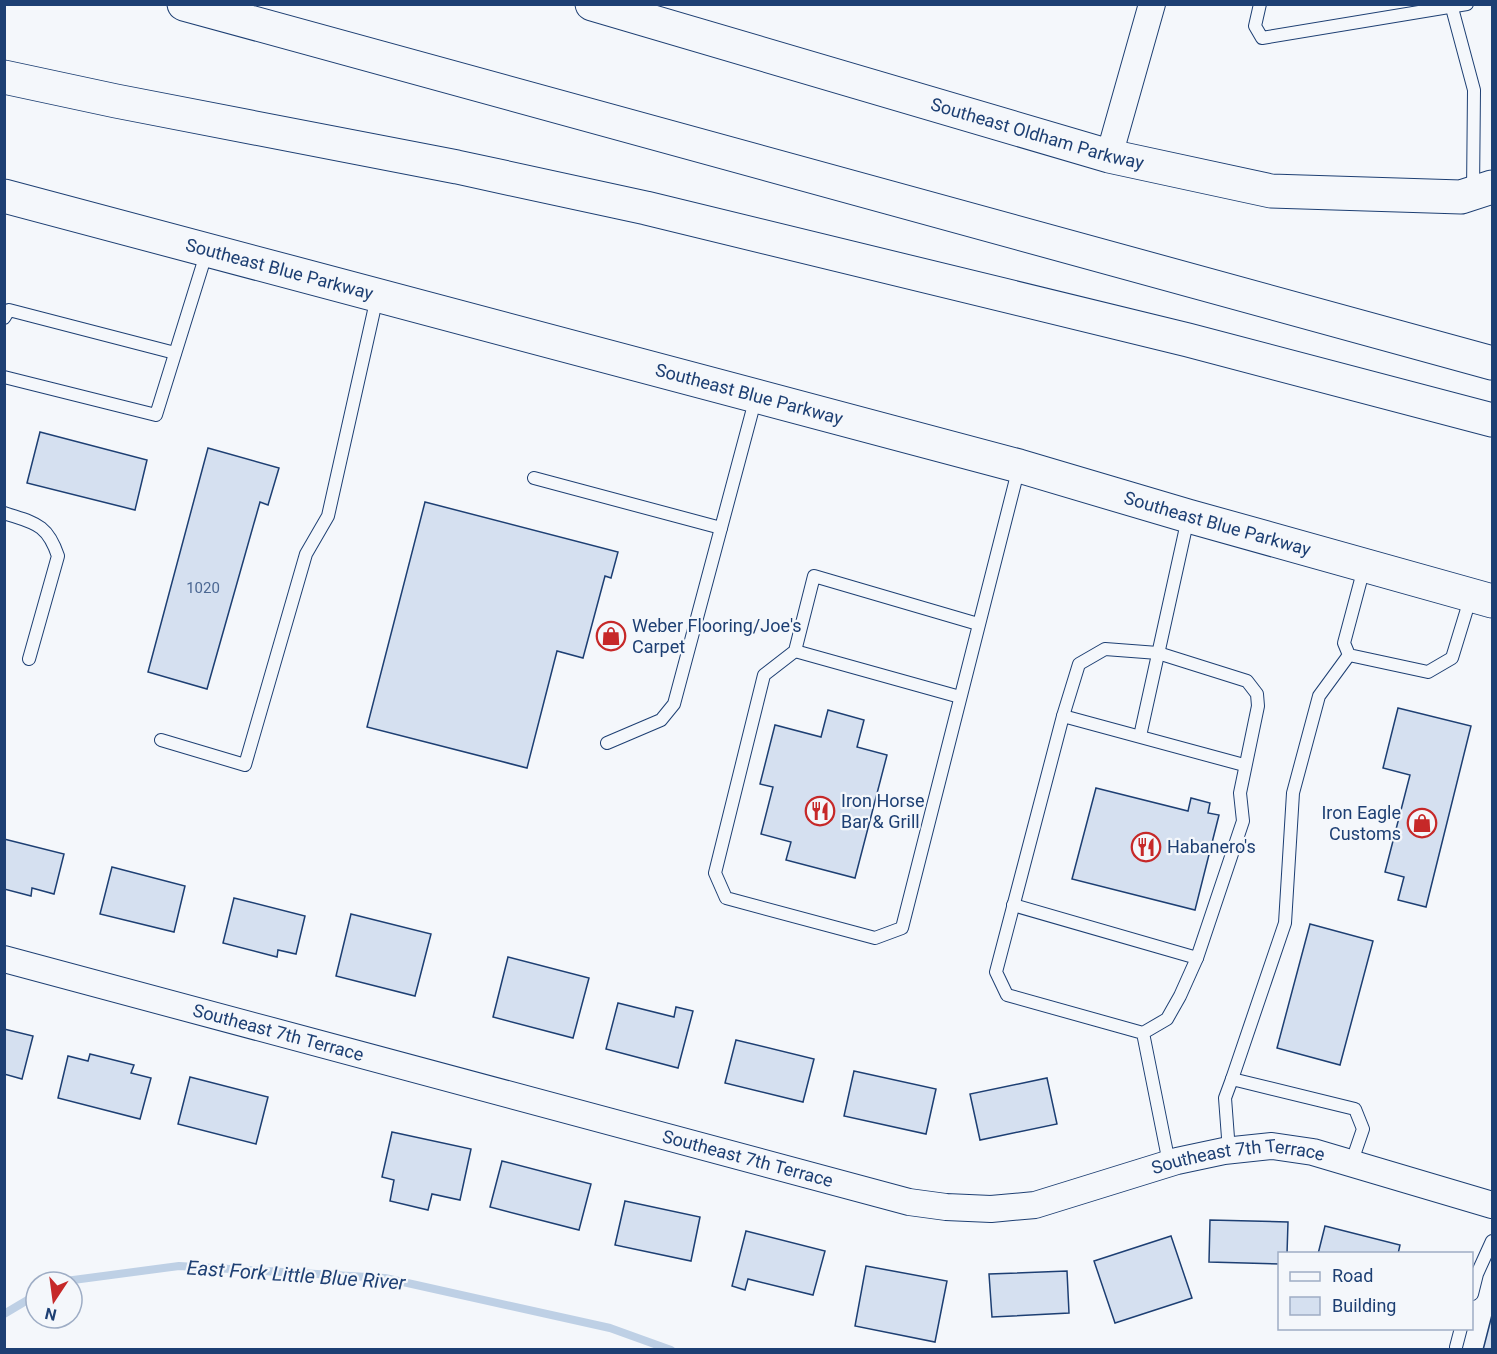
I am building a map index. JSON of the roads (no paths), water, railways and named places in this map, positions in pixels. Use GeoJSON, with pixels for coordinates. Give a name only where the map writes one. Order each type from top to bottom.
{"type":"FeatureCollection","features":[{"type":"Feature","properties":{"kind":"main road"},"geometry":{"type":"LineString","coordinates":[[184,4],[1492,363]]}},
{"type":"Feature","properties":{"kind":"main road","name":"Southeast Oldham Parkway"},"geometry":{"type":"LineString","coordinates":[[592,4],[1109,156],[1271,191],[1461,197],[1483,190]]}},
{"type":"Feature","properties":{"kind":"main road"},"geometry":{"type":"LineString","coordinates":[[4,77],[457,167],[646,208],[1188,340],[1492,420]]}},
{"type":"Feature","properties":{"kind":"main road","name":"Southeast Blue Parkway"},"geometry":{"type":"LineString","coordinates":[[4,196],[1019,466],[1482,598]]}},
{"type":"Feature","properties":{"kind":"street"},"geometry":{"type":"LineString","coordinates":[[1109,156],[1152,4]]}},
{"type":"Feature","properties":{"kind":"street","name":"Southeast 7th Terrace"},"geometry":{"type":"LineString","coordinates":[[4,959],[909,1202],[946,1207],[991,1209],[1035,1205],[1169,1163],[1229,1150],[1272,1146],[1313,1152],[1492,1205]]}},
{"type":"Feature","properties":{"kind":"lane"},"geometry":{"type":"LineString","coordinates":[[1260,4],[1255,26],[1262,38],[1467,4]]}},
{"type":"Feature","properties":{"kind":"lane"},"geometry":{"type":"LineString","coordinates":[[1452,8],[1474,90],[1483,190]]}},
{"type":"Feature","properties":{"kind":"lane"},"geometry":{"type":"LineString","coordinates":[[4,376],[156,415],[207,250]]}},
{"type":"Feature","properties":{"kind":"lane"},"geometry":{"type":"LineString","coordinates":[[161,740],[245,765],[306,554],[328,516],[378,295]]}},
{"type":"Feature","properties":{"kind":"lane"},"geometry":{"type":"LineString","coordinates":[[4,318],[9,310],[175,353]]}},
{"type":"Feature","properties":{"kind":"lane"},"geometry":{"type":"LineString","coordinates":[[607,743],[661,720],[675,704],[757,396]]}},
{"type":"Feature","properties":{"kind":"lane"},"geometry":{"type":"LineString","coordinates":[[978,624],[814,576],[795,651],[764,675],[715,873],[726,898],[875,939],[902,928],[1019,466]]}},
{"type":"Feature","properties":{"kind":"lane"},"geometry":{"type":"LineString","coordinates":[[534,478],[721,528]]}},
{"type":"Feature","properties":{"kind":"lane"},"geometry":{"type":"LineString","coordinates":[[4,513],[43,527],[53,541],[58,556],[29,659]]}},
{"type":"Feature","properties":{"kind":"lane"},"geometry":{"type":"LineString","coordinates":[[1140,736],[1188,516]]}},
{"type":"Feature","properties":{"kind":"lane"},"geometry":{"type":"LineString","coordinates":[[1349,655],[1344,644],[1365,565]]}},
{"type":"Feature","properties":{"kind":"lane"},"geometry":{"type":"LineString","coordinates":[[1349,655],[1428,672],[1452,658],[1482,598]]}},
{"type":"Feature","properties":{"kind":"lane"},"geometry":{"type":"LineString","coordinates":[[1105,650],[1158,653],[1247,681],[1257,694],[1258,706],[1240,793],[1243,821],[1197,958],[1167,1019],[1143,1033],[1007,995],[996,972],[1063,716],[1079,664],[1105,650]]}},
{"type":"Feature","properties":{"kind":"lane"},"geometry":{"type":"LineString","coordinates":[[795,651],[960,697]]}},
{"type":"Feature","properties":{"kind":"lane"},"geometry":{"type":"LineString","coordinates":[[1229,1150],[1225,1098],[1285,923],[1293,793],[1319,696],[1349,655]]}},
{"type":"Feature","properties":{"kind":"lane"},"geometry":{"type":"LineString","coordinates":[[1063,716],[1244,765]]}},
{"type":"Feature","properties":{"kind":"lane"},"geometry":{"type":"LineString","coordinates":[[1013,904],[1197,958]]}},
{"type":"Feature","properties":{"kind":"lane"},"geometry":{"type":"LineString","coordinates":[[1143,1033],[1169,1163]]}},
{"type":"Feature","properties":{"kind":"lane"},"geometry":{"type":"LineString","coordinates":[[1232,1079],[1355,1109],[1364,1129],[1351,1164]]}},
{"type":"Feature","properties":{"kind":"lane"},"geometry":{"type":"LineString","coordinates":[[1473,1290],[1477,1274],[1492,1241]]}},
{"type":"Feature","properties":{"kind":"lane"},"geometry":{"type":"LineString","coordinates":[[1456,1347],[1461,1330]]}},
{"type":"Feature","properties":{"kind":"waterway","name":"East Fork Little Blue River"},"geometry":{"type":"LineString","coordinates":[[84,1279],[179,1266],[385,1278],[610,1328],[671,1350]]}},
{"type":"Feature","properties":{"kind":"waterway","name":"East Fork Little Blue River"},"geometry":{"type":"LineString","coordinates":[[4,1314],[24,1302]]}},
{"type":"Feature","properties":{"kind":"place","name":"Weber Flooring/Joe's Carpet"},"geometry":{"type":"Point","coordinates":[611,636]}},
{"type":"Feature","properties":{"kind":"place","name":"Iron Horse Bar & Grill"},"geometry":{"type":"Point","coordinates":[820,811]}},
{"type":"Feature","properties":{"kind":"place","name":"Iron Eagle Customs"},"geometry":{"type":"Point","coordinates":[1422,823]}},
{"type":"Feature","properties":{"kind":"place","name":"Habanero's"},"geometry":{"type":"Point","coordinates":[1146,847]}}]}
